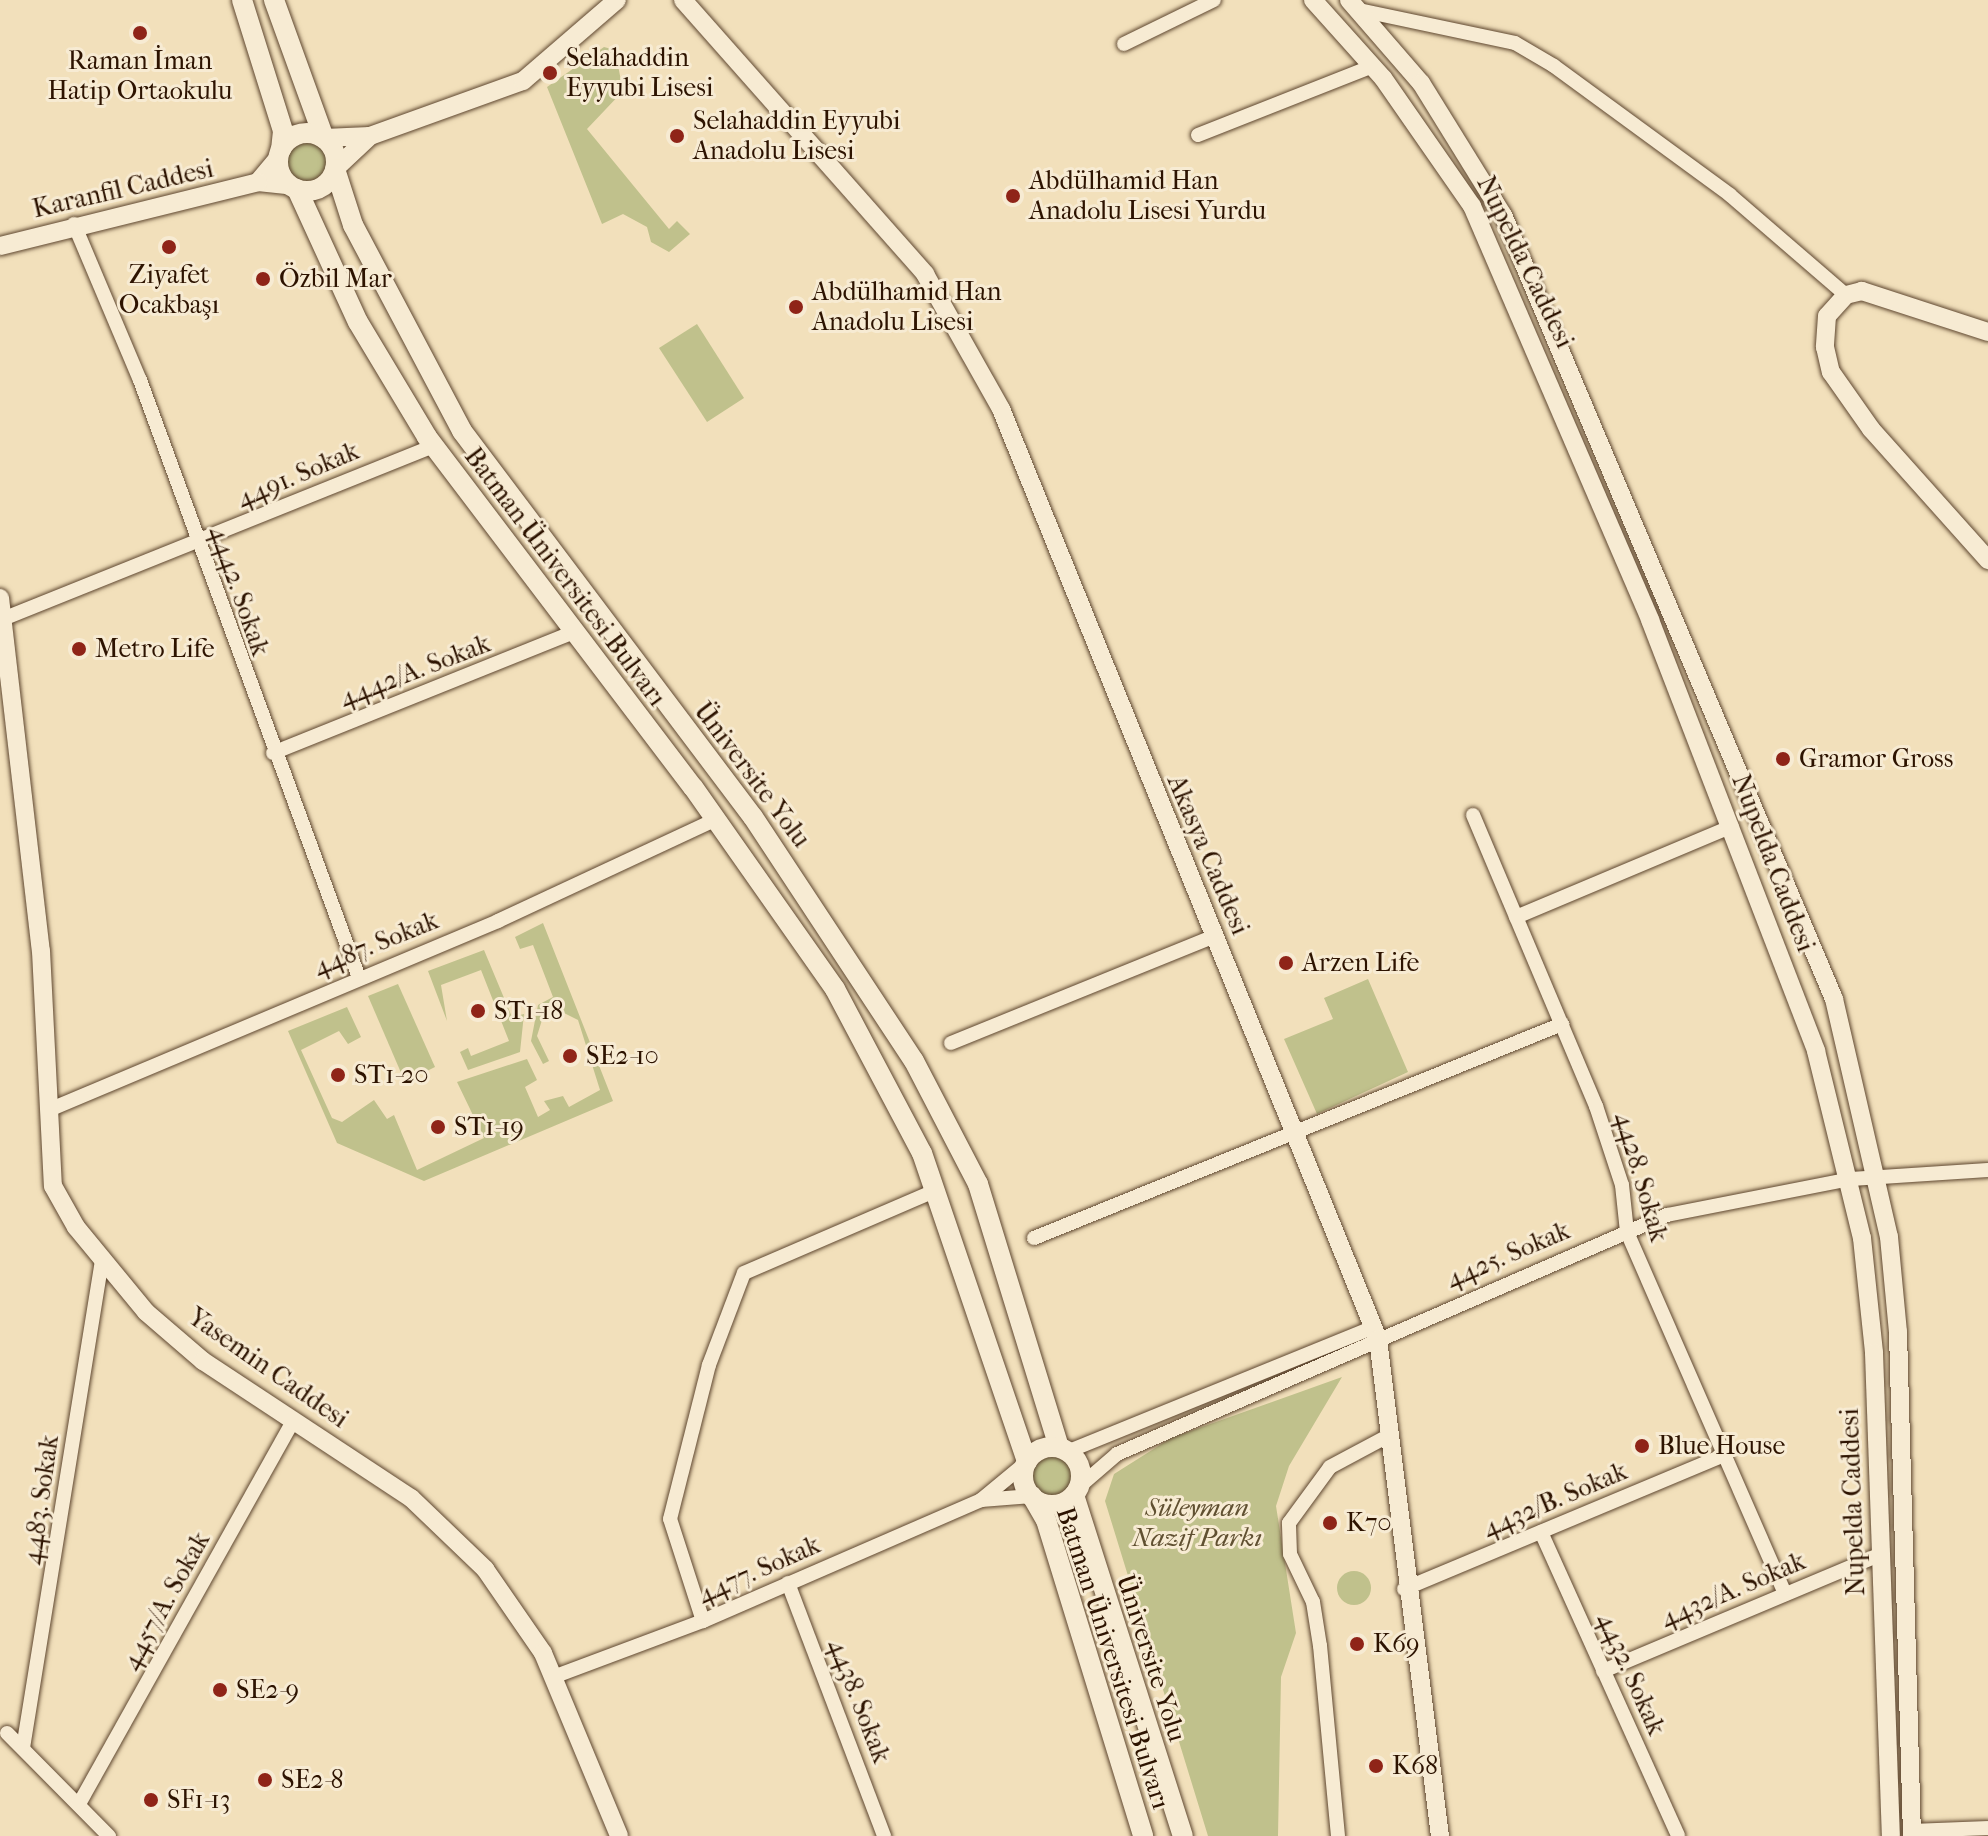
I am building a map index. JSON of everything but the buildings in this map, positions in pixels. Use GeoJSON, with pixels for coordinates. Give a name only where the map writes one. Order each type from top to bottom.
{"type":"FeatureCollection","features":[{"type":"Feature","properties":{"kind":"main road"},"geometry":{"type":"LineString","coordinates":[[242,0],[283,131],[280,154],[293,187],[325,185],[335,169],[274,0]]}},
{"type":"Feature","properties":{"kind":"main road"},"geometry":{"type":"LineString","coordinates":[[280,154],[304,133],[324,138]]}},
{"type":"Feature","properties":{"kind":"main road","name":"Üniversite Yolu"},"geometry":{"type":"LineString","coordinates":[[335,169],[359,238],[462,431],[753,817],[907,1049],[978,1184],[1064,1449]]}},
{"type":"Feature","properties":{"kind":"main road","name":"Batman Üniversitesi Bulvarı"},"geometry":{"type":"LineString","coordinates":[[293,187],[358,322],[433,446],[717,819],[835,989],[937,1190],[1027,1462]]}},
{"type":"Feature","properties":{"kind":"main road"},"geometry":{"type":"LineString","coordinates":[[1040,1449],[1064,1449],[1080,1467],[1077,1491],[1057,1505],[1032,1496],[1023,1480],[1027,1462],[1040,1449]]}},
{"type":"Feature","properties":{"kind":"main road","name":"Üniversite Yolu"},"geometry":{"type":"LineString","coordinates":[[1077,1491],[1183,1836]]}},
{"type":"Feature","properties":{"kind":"main road","name":"Batman Üniversitesi Bulvarı"},"geometry":{"type":"LineString","coordinates":[[1032,1496],[1046,1520],[1143,1836]]}},
{"type":"Feature","properties":{"kind":"street"},"geometry":{"type":"LineString","coordinates":[[324,138],[370,136],[523,81],[617,0]]}},
{"type":"Feature","properties":{"kind":"street","name":"Akasya Caddesi"},"geometry":{"type":"LineString","coordinates":[[683,0],[950,310],[1001,409],[1376,1333],[1390,1435],[1404,1589],[1440,1836]]}},
{"type":"Feature","properties":{"kind":"street"},"geometry":{"type":"LineString","coordinates":[[1124,44],[1214,0]]}},
{"type":"Feature","properties":{"kind":"street","name":"Nupelda Caddesi"},"geometry":{"type":"LineString","coordinates":[[1313,0],[1373,66],[1472,206],[1546,366],[1732,826],[1816,1051],[1851,1179],[1874,1353],[1891,1836]]}},
{"type":"Feature","properties":{"kind":"street"},"geometry":{"type":"LineString","coordinates":[[1354,5],[1515,43],[1554,66],[1730,195],[1846,295]]}},
{"type":"Feature","properties":{"kind":"street","name":"Nupelda Caddesi"},"geometry":{"type":"LineString","coordinates":[[1354,5],[1421,83],[1503,215],[1834,999],[1877,1177],[1898,1332],[1912,1833]]}},
{"type":"Feature","properties":{"kind":"street"},"geometry":{"type":"LineString","coordinates":[[1198,135],[1373,66]]}},
{"type":"Feature","properties":{"kind":"street"},"geometry":{"type":"LineString","coordinates":[[335,169],[370,136]]}},
{"type":"Feature","properties":{"kind":"street"},"geometry":{"type":"LineString","coordinates":[[258,182],[280,154]]}},
{"type":"Feature","properties":{"kind":"street"},"geometry":{"type":"LineString","coordinates":[[258,182],[293,187]]}},
{"type":"Feature","properties":{"kind":"street","name":"Karanfil Caddesi"},"geometry":{"type":"LineString","coordinates":[[0,246],[74,224],[184,206],[258,182]]}},
{"type":"Feature","properties":{"kind":"street","name":"4442. Sokak"},"geometry":{"type":"LineString","coordinates":[[74,224],[140,380],[273,753],[358,975]]}},
{"type":"Feature","properties":{"kind":"street"},"geometry":{"type":"LineString","coordinates":[[1988,332],[1872,292],[1846,295],[1827,316],[1831,372],[1871,429],[1988,560]]}},
{"type":"Feature","properties":{"kind":"street","name":"4491. Sokak"},"geometry":{"type":"LineString","coordinates":[[3,619],[198,545],[433,446]]}},
{"type":"Feature","properties":{"kind":"street","name":"Yasemin Caddesi"},"geometry":{"type":"LineString","coordinates":[[0,598],[51,1109],[46,1138],[53,1186],[102,1258],[146,1312],[203,1361],[411,1498],[485,1569],[553,1677],[619,1836]]}},
{"type":"Feature","properties":{"kind":"street","name":"4442/A. Sokak"},"geometry":{"type":"LineString","coordinates":[[273,753],[574,632]]}},
{"type":"Feature","properties":{"kind":"street","name":"4428. Sokak"},"geometry":{"type":"LineString","coordinates":[[1473,815],[1562,1024],[1622,1185],[1627,1232],[1785,1594]]}},
{"type":"Feature","properties":{"kind":"street","name":"4487. Sokak"},"geometry":{"type":"LineString","coordinates":[[51,1109],[358,975],[498,921],[717,819]]}},
{"type":"Feature","properties":{"kind":"street"},"geometry":{"type":"LineString","coordinates":[[1516,917],[1732,826]]}},
{"type":"Feature","properties":{"kind":"street"},"geometry":{"type":"LineString","coordinates":[[951,1043],[1215,936]]}},
{"type":"Feature","properties":{"kind":"street"},"geometry":{"type":"LineString","coordinates":[[1034,1238],[1562,1024]]}},
{"type":"Feature","properties":{"kind":"street","name":"4425. Sokak"},"geometry":{"type":"LineString","coordinates":[[1077,1491],[1117,1454],[1376,1333],[1667,1215],[1851,1179],[1988,1170]]}},
{"type":"Feature","properties":{"kind":"street"},"geometry":{"type":"LineString","coordinates":[[703,1621],[670,1519],[709,1365],[744,1273],[937,1190]]}},
{"type":"Feature","properties":{"kind":"street","name":"4483. Sokak"},"geometry":{"type":"LineString","coordinates":[[23,1748],[102,1258]]}},
{"type":"Feature","properties":{"kind":"street"},"geometry":{"type":"LineString","coordinates":[[1064,1449],[1376,1333]]}},
{"type":"Feature","properties":{"kind":"street","name":"4457/A. Sokak"},"geometry":{"type":"LineString","coordinates":[[79,1804],[294,1420]]}},
{"type":"Feature","properties":{"kind":"street"},"geometry":{"type":"LineString","coordinates":[[1338,1836],[1317,1632],[1290,1554],[1289,1523],[1330,1467],[1390,1435]]}},
{"type":"Feature","properties":{"kind":"street","name":"4432/B. Sokak"},"geometry":{"type":"LineString","coordinates":[[1404,1589],[1724,1455]]}},
{"type":"Feature","properties":{"kind":"street"},"geometry":{"type":"LineString","coordinates":[[981,1500],[1027,1462]]}},
{"type":"Feature","properties":{"kind":"street"},"geometry":{"type":"LineString","coordinates":[[981,1500],[1032,1496]]}},
{"type":"Feature","properties":{"kind":"street","name":"4477. Sokak"},"geometry":{"type":"LineString","coordinates":[[553,1677],[703,1621],[981,1500]]}},
{"type":"Feature","properties":{"kind":"street","name":"4432. Sokak"},"geometry":{"type":"LineString","coordinates":[[1541,1532],[1678,1836]]}},
{"type":"Feature","properties":{"kind":"street","name":"4432/A. Sokak"},"geometry":{"type":"LineString","coordinates":[[1603,1671],[1881,1554]]}},
{"type":"Feature","properties":{"kind":"street","name":"4438. Sokak"},"geometry":{"type":"LineString","coordinates":[[788,1583],[884,1836]]}},
{"type":"Feature","properties":{"kind":"street"},"geometry":{"type":"LineString","coordinates":[[7,1733],[109,1836]]}},
{"type":"Feature","properties":{"kind":"street"},"geometry":{"type":"LineString","coordinates":[[1912,1833],[1988,1828]]}},
{"type":"Feature","properties":{"kind":"green space"},"geometry":{"type":"Polygon","coordinates":[[[604,47],[615,50],[623,91],[587,129],[669,229],[677,221],[690,234],[669,252],[651,242],[647,227],[623,214],[602,224],[547,87],[604,47]]]}},
{"type":"Feature","properties":{"kind":"green space"},"geometry":{"type":"Polygon","coordinates":[[[307,141],[322,147],[328,162],[322,177],[307,183],[292,177],[286,162],[292,147],[307,141]]]}},
{"type":"Feature","properties":{"kind":"green space"},"geometry":{"type":"Polygon","coordinates":[[[697,324],[744,398],[707,422],[659,348],[697,324]]]}},
{"type":"Feature","properties":{"kind":"green space"},"geometry":{"type":"Polygon","coordinates":[[[543,923],[613,1101],[424,1181],[337,1143],[288,1031],[347,1007],[361,1037],[348,1044],[339,1031],[301,1050],[332,1118],[342,1122],[374,1100],[387,1119],[394,1115],[417,1170],[484,1138],[457,1082],[527,1059],[537,1080],[525,1087],[538,1117],[550,1110],[544,1101],[563,1096],[569,1107],[600,1090],[578,1020],[562,1012],[542,1020],[537,1036],[549,1061],[543,1064],[531,1041],[538,1005],[553,997],[533,945],[520,949],[515,937],[543,923]]]}},
{"type":"Feature","properties":{"kind":"green space"},"geometry":{"type":"Polygon","coordinates":[[[484,950],[512,1017],[524,1014],[520,1052],[468,1070],[460,1052],[468,1048],[471,1056],[509,1041],[481,970],[441,985],[447,1021],[428,971],[484,950]]]}},
{"type":"Feature","properties":{"kind":"green space"},"geometry":{"type":"Polygon","coordinates":[[[1368,979],[1408,1072],[1317,1114],[1284,1039],[1333,1019],[1324,998],[1368,979]]]}},
{"type":"Feature","properties":{"kind":"green space"},"geometry":{"type":"Polygon","coordinates":[[[398,984],[435,1067],[405,1082],[368,996],[398,984]]]}},
{"type":"Feature","properties":{"kind":"green space","name":"Süleyman Nazif Parkı"},"geometry":{"type":"Polygon","coordinates":[[[1342,1377],[1289,1466],[1276,1506],[1296,1633],[1281,1677],[1278,1836],[1208,1836],[1105,1501],[1114,1474],[1171,1438],[1342,1377]]]}},
{"type":"Feature","properties":{"kind":"green space"},"geometry":{"type":"Polygon","coordinates":[[[1051,1454],[1067,1460],[1073,1476],[1067,1492],[1051,1498],[1035,1492],[1029,1476],[1035,1460],[1051,1454]]]}},
{"type":"Feature","properties":{"kind":"green space"},"geometry":{"type":"Polygon","coordinates":[[[1354,1571],[1366,1576],[1371,1588],[1366,1600],[1354,1605],[1342,1600],[1337,1588],[1342,1576],[1354,1571]]]}},
{"type":"Feature","properties":{"kind":"place","name":"Raman İman Hatip Ortaokulu"},"geometry":{"type":"Point","coordinates":[140,33]}},
{"type":"Feature","properties":{"kind":"place","name":"Selahaddin Eyyubi Lisesi"},"geometry":{"type":"Point","coordinates":[550,73]}},
{"type":"Feature","properties":{"kind":"place","name":"Selahaddin Eyyubi Anadolu Lisesi"},"geometry":{"type":"Point","coordinates":[677,136]}},
{"type":"Feature","properties":{"kind":"place","name":"Abdülhamid Han Anadolu Lisesi Yurdu"},"geometry":{"type":"Point","coordinates":[1013,196]}},
{"type":"Feature","properties":{"kind":"place","name":"Ziyafet Ocakbaşı"},"geometry":{"type":"Point","coordinates":[169,247]}},
{"type":"Feature","properties":{"kind":"place","name":"Özbil Mar"},"geometry":{"type":"Point","coordinates":[263,279]}},
{"type":"Feature","properties":{"kind":"place","name":"Abdülhamid Han Anadolu Lisesi"},"geometry":{"type":"Point","coordinates":[796,307]}},
{"type":"Feature","properties":{"kind":"place","name":"Metro Life"},"geometry":{"type":"Point","coordinates":[79,649]}},
{"type":"Feature","properties":{"kind":"place","name":"Gramor Gross"},"geometry":{"type":"Point","coordinates":[1783,759]}},
{"type":"Feature","properties":{"kind":"place","name":"Arzen Life"},"geometry":{"type":"Point","coordinates":[1286,963]}},
{"type":"Feature","properties":{"kind":"place","name":"ST1-18"},"geometry":{"type":"Point","coordinates":[478,1011]}},
{"type":"Feature","properties":{"kind":"place","name":"SE2-10"},"geometry":{"type":"Point","coordinates":[570,1056]}},
{"type":"Feature","properties":{"kind":"place","name":"ST1-20"},"geometry":{"type":"Point","coordinates":[338,1075]}},
{"type":"Feature","properties":{"kind":"place","name":"ST1-19"},"geometry":{"type":"Point","coordinates":[438,1127]}},
{"type":"Feature","properties":{"kind":"place","name":"Blue House"},"geometry":{"type":"Point","coordinates":[1642,1446]}},
{"type":"Feature","properties":{"kind":"place","name":"K70"},"geometry":{"type":"Point","coordinates":[1330,1523]}},
{"type":"Feature","properties":{"kind":"place","name":"K69"},"geometry":{"type":"Point","coordinates":[1357,1644]}},
{"type":"Feature","properties":{"kind":"place","name":"SE2-9"},"geometry":{"type":"Point","coordinates":[220,1690]}},
{"type":"Feature","properties":{"kind":"place","name":"K68"},"geometry":{"type":"Point","coordinates":[1376,1766]}},
{"type":"Feature","properties":{"kind":"place","name":"SE2-8"},"geometry":{"type":"Point","coordinates":[265,1780]}},
{"type":"Feature","properties":{"kind":"place","name":"SF1-13"},"geometry":{"type":"Point","coordinates":[151,1800]}}]}
